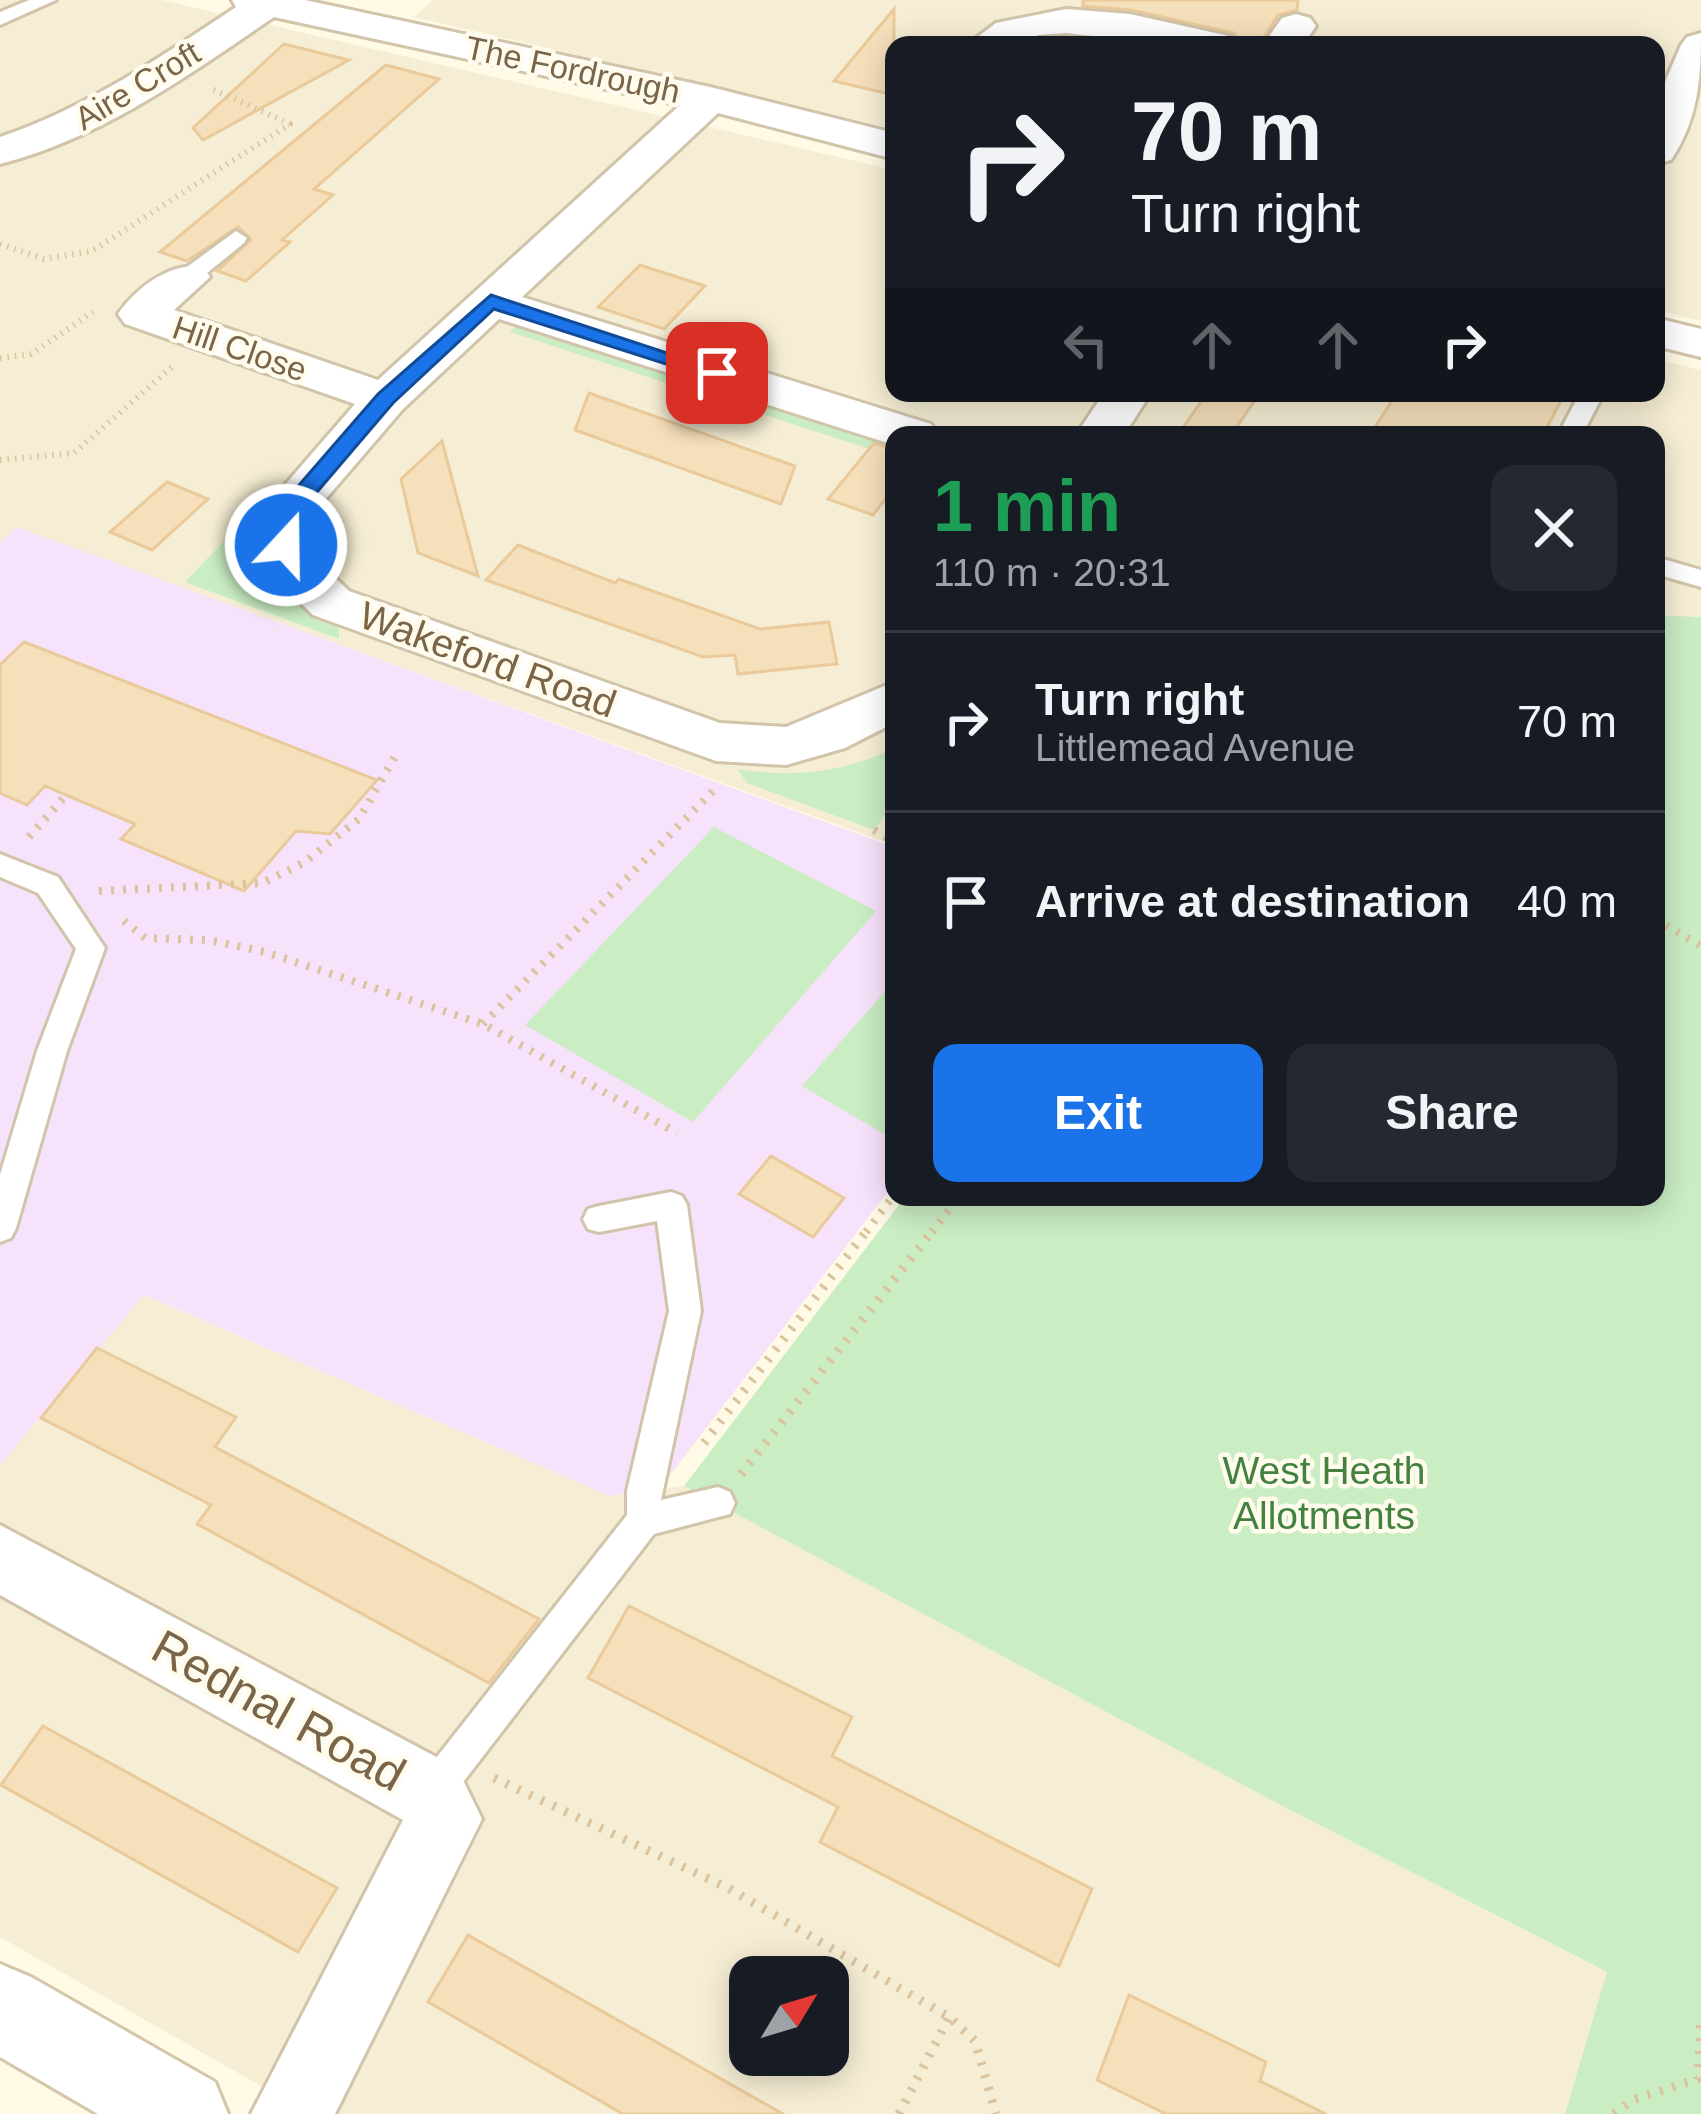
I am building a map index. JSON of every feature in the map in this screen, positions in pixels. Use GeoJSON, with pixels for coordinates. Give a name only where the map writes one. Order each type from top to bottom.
{"type":"FeatureCollection","features":[{"type":"Feature","properties":{"kind":"street","name":"The Fordrough"},"geometry":{"type":"LineString","coordinates":[[259,2],[710,99],[885,144]]}},
{"type":"Feature","properties":{"kind":"street","name":"Aire Croft"},"geometry":{"type":"LineString","coordinates":[[0,151],[45,137],[130,97],[259,2]]}},
{"type":"Feature","properties":{"kind":"street"},"geometry":{"type":"LineString","coordinates":[[994,36],[1036,14],[1084,12],[1183,36]]}},
{"type":"Feature","properties":{"kind":"street"},"geometry":{"type":"LineString","coordinates":[[1665,130],[1701,45]]}},
{"type":"Feature","properties":{"kind":"street","name":"Wakeford Road"},"geometry":{"type":"LineString","coordinates":[[710,99],[386,399],[301,497],[286,545],[303,576],[331,603],[716,742],[786,746],[826,734],[885,705]]}},
{"type":"Feature","properties":{"kind":"street","name":"Hill Close"},"geometry":{"type":"LineString","coordinates":[[141,314],[188,277]]}},
{"type":"Feature","properties":{"kind":"street"},"geometry":{"type":"LineString","coordinates":[[491,302],[885,426]]}},
{"type":"Feature","properties":{"kind":"street","name":"Hill Close"},"geometry":{"type":"LineString","coordinates":[[141,314],[386,399]]}},
{"type":"Feature","properties":{"kind":"street"},"geometry":{"type":"LineString","coordinates":[[1665,334],[1701,343]]}},
{"type":"Feature","properties":{"kind":"street","name":"Rednal Road"},"geometry":{"type":"LineString","coordinates":[[0,1558],[431,1794],[444,1819],[292,2114]]}},
{"type":"Feature","properties":{"kind":"street"},"geometry":{"type":"LineString","coordinates":[[0,2008],[183,2114]]}},
{"type":"Feature","properties":{"kind":"lane"},"geometry":{"type":"LineString","coordinates":[[0,19],[46,0]]}},
{"type":"Feature","properties":{"kind":"lane","name":"Hill Close"},"geometry":{"type":"LineString","coordinates":[[188,277],[236,238]]}},
{"type":"Feature","properties":{"kind":"lane"},"geometry":{"type":"LineString","coordinates":[[1665,568],[1700,579]]}},
{"type":"Feature","properties":{"kind":"lane"},"geometry":{"type":"LineString","coordinates":[[0,865],[48,885],[91,948],[52,1052],[0,1228]]}},
{"type":"Feature","properties":{"kind":"lane"},"geometry":{"type":"LineString","coordinates":[[431,1794],[644,1520],[644,1491],[685,1311],[671,1205],[599,1219]]}},
{"type":"Feature","properties":{"kind":"lane"},"geometry":{"type":"LineString","coordinates":[[644,1520],[718,1503]]}},
{"type":"Feature","properties":{"kind":"path"},"geometry":{"type":"LineString","coordinates":[[0,244],[33,262],[61,262],[92,251],[290,124],[226,95]]}},
{"type":"Feature","properties":{"kind":"path"},"geometry":{"type":"LineString","coordinates":[[0,358],[31,354],[97,309],[141,314]]}},
{"type":"Feature","properties":{"kind":"path"},"geometry":{"type":"LineString","coordinates":[[0,460],[74,453],[206,337]]}},
{"type":"Feature","properties":{"kind":"path"},"geometry":{"type":"LineString","coordinates":[[100,904],[85,892],[262,883],[305,862],[359,819],[398,751]]}},
{"type":"Feature","properties":{"kind":"path"},"geometry":{"type":"LineString","coordinates":[[483,1024],[722,781],[735,782]]}},
{"type":"Feature","properties":{"kind":"path"},"geometry":{"type":"LineString","coordinates":[[874,830],[885,837]]}},
{"type":"Feature","properties":{"kind":"path"},"geometry":{"type":"LineString","coordinates":[[115,915],[145,938],[209,940],[265,952],[483,1024],[677,1133]]}},
{"type":"Feature","properties":{"kind":"path"},"geometry":{"type":"LineString","coordinates":[[1665,924],[1701,946]]}},
{"type":"Feature","properties":{"kind":"path"},"geometry":{"type":"LineString","coordinates":[[644,1520],[886,1206]]}},
{"type":"Feature","properties":{"kind":"path"},"geometry":{"type":"LineString","coordinates":[[718,1503],[952,1206]]}},
{"type":"Feature","properties":{"kind":"path"},"geometry":{"type":"LineString","coordinates":[[431,1794],[486,1774],[728,1888],[949,2017],[976,2041],[996,2114]]}},
{"type":"Feature","properties":{"kind":"path"},"geometry":{"type":"LineString","coordinates":[[1615,2114],[1630,2099],[1682,2090],[1697,2079],[1701,2016]]}},
{"type":"Feature","properties":{"kind":"path"},"geometry":{"type":"LineString","coordinates":[[899,2114],[949,2017]]}},
{"type":"Feature","properties":{"kind":"shaded area"},"geometry":{"type":"Polygon","coordinates":[[[0,0],[162,0],[885,168],[885,402],[1665,402],[1665,361],[1701,370],[1701,617],[1665,615],[1665,426],[885,426],[885,842],[18,528],[0,543],[0,0]]]}},
{"type":"Feature","properties":{"kind":"shaded area"},"geometry":{"type":"Polygon","coordinates":[[[433,0],[1701,0],[1701,321],[1665,312],[1665,36],[885,36],[885,127],[414,17],[433,0]]]}},
{"type":"Feature","properties":{"kind":"shaded area"},"geometry":{"type":"Polygon","coordinates":[[[17,527],[885,844],[885,1196],[660,1488],[610,1496],[144,1295],[0,1465],[0,543],[17,527]]]}},
{"type":"Feature","properties":{"kind":"shaded area"},"geometry":{"type":"Polygon","coordinates":[[[143,1295],[610,1496],[684,1486],[1288,1809],[1608,1973],[1565,2114],[310,2114],[0,1937],[0,1465],[143,1295]]]}},
{"type":"Feature","properties":{"kind":"green space"},"geometry":{"type":"Polygon","coordinates":[[[525,316],[885,432],[885,454],[510,332],[525,316]]]}},
{"type":"Feature","properties":{"kind":"green space"},"geometry":{"type":"Polygon","coordinates":[[[264,499],[260,522],[266,561],[287,591],[339,628],[339,639],[185,582],[264,499]]]}},
{"type":"Feature","properties":{"kind":"green space","name":"West Heath Allotments"},"geometry":{"type":"Polygon","coordinates":[[[1665,615],[1701,617],[1701,2114],[1565,2114],[1607,1972],[1288,1809],[684,1486],[898,1206],[1665,1206],[1665,615]]]}},
{"type":"Feature","properties":{"kind":"green space"},"geometry":{"type":"Polygon","coordinates":[[[885,752],[885,815],[874,830],[747,783],[737,769],[817,771],[885,752]]]}},
{"type":"Feature","properties":{"kind":"green space"},"geometry":{"type":"Polygon","coordinates":[[[714,827],[876,911],[693,1122],[525,1025],[714,827]]]}},
{"type":"Feature","properties":{"kind":"green space"},"geometry":{"type":"Polygon","coordinates":[[[885,991],[885,1135],[802,1086],[885,991]]]}},
{"type":"Feature","properties":{"kind":"building"},"geometry":{"type":"Polygon","coordinates":[[[1083,0],[1298,0],[1297,10],[1278,15],[1265,36],[1236,36],[1131,10],[1083,6],[1083,0]]]}},
{"type":"Feature","properties":{"kind":"building"},"geometry":{"type":"Polygon","coordinates":[[[894,9],[894,36],[885,36],[885,93],[834,81],[894,9]]]}},
{"type":"Feature","properties":{"kind":"building"},"geometry":{"type":"Polygon","coordinates":[[[284,44],[349,60],[203,140],[193,128],[284,44]]]}},
{"type":"Feature","properties":{"kind":"building"},"geometry":{"type":"Polygon","coordinates":[[[386,65],[439,79],[314,189],[333,195],[282,240],[290,242],[246,281],[217,271],[251,240],[238,227],[187,261],[160,252],[386,65]]]}},
{"type":"Feature","properties":{"kind":"building"},"geometry":{"type":"Polygon","coordinates":[[[640,265],[705,286],[664,329],[598,307],[640,265]]]}},
{"type":"Feature","properties":{"kind":"building"},"geometry":{"type":"Polygon","coordinates":[[[589,393],[795,466],[781,504],[575,430],[589,393]]]}},
{"type":"Feature","properties":{"kind":"building"},"geometry":{"type":"Polygon","coordinates":[[[1201,402],[1254,402],[1237,426],[1184,426],[1201,402]]]}},
{"type":"Feature","properties":{"kind":"building"},"geometry":{"type":"Polygon","coordinates":[[[1391,402],[1560,402],[1548,426],[1376,426],[1391,402]]]}},
{"type":"Feature","properties":{"kind":"building"},"geometry":{"type":"Polygon","coordinates":[[[442,441],[478,576],[418,553],[401,479],[442,441]]]}},
{"type":"Feature","properties":{"kind":"building"},"geometry":{"type":"Polygon","coordinates":[[[874,443],[885,446],[885,500],[873,515],[828,499],[874,443]]]}},
{"type":"Feature","properties":{"kind":"building"},"geometry":{"type":"Polygon","coordinates":[[[167,482],[208,499],[152,550],[110,532],[167,482]]]}},
{"type":"Feature","properties":{"kind":"building"},"geometry":{"type":"Polygon","coordinates":[[[518,545],[615,583],[619,579],[760,629],[829,622],[837,664],[738,674],[735,655],[703,657],[486,580],[518,545]]]}},
{"type":"Feature","properties":{"kind":"building"},"geometry":{"type":"Polygon","coordinates":[[[24,642],[377,780],[330,834],[296,831],[244,891],[121,839],[135,824],[45,786],[27,805],[0,793],[0,665],[24,642]]]}},
{"type":"Feature","properties":{"kind":"building"},"geometry":{"type":"Polygon","coordinates":[[[771,1156],[844,1198],[813,1237],[739,1194],[771,1156]]]}},
{"type":"Feature","properties":{"kind":"building"},"geometry":{"type":"Polygon","coordinates":[[[97,1348],[236,1417],[215,1447],[539,1619],[489,1683],[197,1524],[211,1505],[41,1418],[97,1348]]]}},
{"type":"Feature","properties":{"kind":"building"},"geometry":{"type":"Polygon","coordinates":[[[629,1606],[852,1717],[832,1756],[1092,1889],[1059,1966],[820,1842],[838,1807],[588,1678],[629,1606]]]}},
{"type":"Feature","properties":{"kind":"building"},"geometry":{"type":"Polygon","coordinates":[[[43,1726],[337,1888],[298,1952],[1,1785],[43,1726]]]}},
{"type":"Feature","properties":{"kind":"building"},"geometry":{"type":"Polygon","coordinates":[[[468,1935],[783,2114],[623,2114],[428,2002],[468,1935]]]}},
{"type":"Feature","properties":{"kind":"building"},"geometry":{"type":"Polygon","coordinates":[[[1129,1995],[1266,2062],[1260,2081],[1326,2114],[1166,2114],[1097,2080],[1129,1995]]]}},
{"type":"Feature","properties":{"kind":"route"},"geometry":{"type":"LineString","coordinates":[[286,545],[301,497],[386,399],[491,302],[717,373]]}}]}
